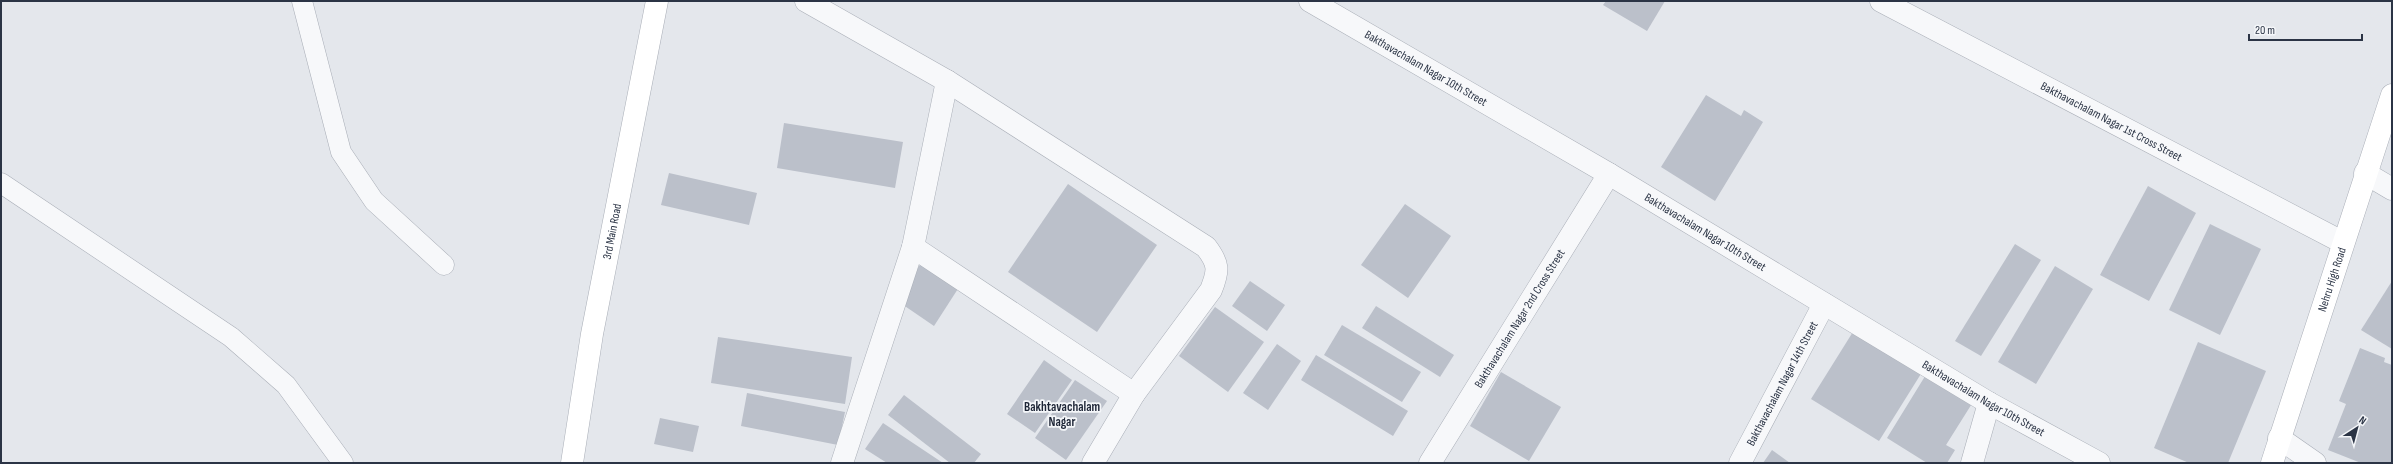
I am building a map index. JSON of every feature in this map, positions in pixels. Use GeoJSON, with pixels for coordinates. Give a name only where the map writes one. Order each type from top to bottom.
{"type":"FeatureCollection","features":[{"type":"Feature","properties":{"kind":"street","name":"3rd Main Road"},"geometry":{"type":"LineString","coordinates":[[572,463],[592,334],[657,1]]}},
{"type":"Feature","properties":{"kind":"street"},"geometry":{"type":"LineString","coordinates":[[806,1],[947,81],[1206,247],[1215,259],[1218,274],[1211,290],[1134,394],[1093,463]]}},
{"type":"Feature","properties":{"kind":"street","name":"Bakthavachalam Nagar 10th Street"},"geometry":{"type":"LineString","coordinates":[[1310,1],[1609,174],[1989,403],[2099,463]]}},
{"type":"Feature","properties":{"kind":"street","name":"Bakthavachalam Nagar 1st Cross Street"},"geometry":{"type":"LineString","coordinates":[[1881,1],[2342,242]]}},
{"type":"Feature","properties":{"kind":"street"},"geometry":{"type":"LineString","coordinates":[[842,463],[913,247],[947,81]]}},
{"type":"Feature","properties":{"kind":"street","name":"Nehru High Road"},"geometry":{"type":"LineString","coordinates":[[2272,463],[2342,242],[2392,95]]}},
{"type":"Feature","properties":{"kind":"street"},"geometry":{"type":"LineString","coordinates":[[2365,173],[2392,189]]}},
{"type":"Feature","properties":{"kind":"street","name":"Bakthavachalam Nagar 2nd Cross Street"},"geometry":{"type":"LineString","coordinates":[[1430,463],[1609,174]]}},
{"type":"Feature","properties":{"kind":"street"},"geometry":{"type":"LineString","coordinates":[[913,247],[1134,394]]}},
{"type":"Feature","properties":{"kind":"street","name":"Bakthavachalam Nagar 14th Street"},"geometry":{"type":"LineString","coordinates":[[1740,463],[1824,304]]}},
{"type":"Feature","properties":{"kind":"street"},"geometry":{"type":"LineString","coordinates":[[1972,463],[1989,403]]}},
{"type":"Feature","properties":{"kind":"street"},"geometry":{"type":"LineString","coordinates":[[2280,438],[2315,463]]}},
{"type":"Feature","properties":{"kind":"lane"},"geometry":{"type":"LineString","coordinates":[[302,1],[341,152],[374,201],[444,265]]}},
{"type":"Feature","properties":{"kind":"lane"},"geometry":{"type":"LineString","coordinates":[[1,183],[231,337],[286,385],[343,463]]}},
{"type":"Feature","properties":{"kind":"building"},"geometry":{"type":"Polygon","coordinates":[[[1606,1],[1665,1],[1647,31],[1603,5],[1606,1]]]}},
{"type":"Feature","properties":{"kind":"building"},"geometry":{"type":"Polygon","coordinates":[[[1706,95],[1741,116],[1744,110],[1763,122],[1715,201],[1661,167],[1706,95]]]}},
{"type":"Feature","properties":{"kind":"building"},"geometry":{"type":"Polygon","coordinates":[[[784,123],[903,142],[895,188],[777,168],[784,123]]]}},
{"type":"Feature","properties":{"kind":"building"},"geometry":{"type":"Polygon","coordinates":[[[669,173],[757,193],[749,225],[661,205],[669,173]]]}},
{"type":"Feature","properties":{"kind":"building"},"geometry":{"type":"Polygon","coordinates":[[[1068,184],[1157,245],[1097,332],[1008,272],[1068,184]]]}},
{"type":"Feature","properties":{"kind":"building"},"geometry":{"type":"Polygon","coordinates":[[[2148,186],[2196,213],[2149,301],[2100,275],[2148,186]]]}},
{"type":"Feature","properties":{"kind":"building"},"geometry":{"type":"Polygon","coordinates":[[[1405,204],[1451,236],[1408,298],[1361,265],[1405,204]]]}},
{"type":"Feature","properties":{"kind":"building"},"geometry":{"type":"Polygon","coordinates":[[[2210,224],[2261,249],[2220,335],[2169,310],[2210,224]]]}},
{"type":"Feature","properties":{"kind":"building"},"geometry":{"type":"Polygon","coordinates":[[[2015,244],[2041,260],[1981,356],[1955,341],[2015,244]]]}},
{"type":"Feature","properties":{"kind":"building"},"geometry":{"type":"Polygon","coordinates":[[[926,256],[963,281],[934,326],[896,300],[926,256]]]}},
{"type":"Feature","properties":{"kind":"building"},"geometry":{"type":"Polygon","coordinates":[[[2055,266],[2093,289],[2036,384],[1998,362],[2055,266]]]}},
{"type":"Feature","properties":{"kind":"building"},"geometry":{"type":"Polygon","coordinates":[[[1250,281],[1285,305],[1267,331],[1232,306],[1250,281]]]}},
{"type":"Feature","properties":{"kind":"building"},"geometry":{"type":"Polygon","coordinates":[[[2392,281],[2392,349],[2361,330],[2392,281]]]}},
{"type":"Feature","properties":{"kind":"building"},"geometry":{"type":"Polygon","coordinates":[[[1376,306],[1454,355],[1440,377],[1362,328],[1376,306]]]}},
{"type":"Feature","properties":{"kind":"building"},"geometry":{"type":"Polygon","coordinates":[[[1215,307],[1264,342],[1228,392],[1179,356],[1215,307]]]}},
{"type":"Feature","properties":{"kind":"building"},"geometry":{"type":"Polygon","coordinates":[[[1342,325],[1421,372],[1402,402],[1324,355],[1342,325]]]}},
{"type":"Feature","properties":{"kind":"building"},"geometry":{"type":"Polygon","coordinates":[[[1856,327],[1924,369],[1879,441],[1811,399],[1856,327]]]}},
{"type":"Feature","properties":{"kind":"building"},"geometry":{"type":"Polygon","coordinates":[[[718,337],[852,357],[845,404],[711,383],[718,337]]]}},
{"type":"Feature","properties":{"kind":"building"},"geometry":{"type":"Polygon","coordinates":[[[2198,342],[2266,371],[2228,463],[2189,463],[2154,448],[2198,342]]]}},
{"type":"Feature","properties":{"kind":"building"},"geometry":{"type":"Polygon","coordinates":[[[1277,344],[1301,361],[1268,410],[1243,393],[1277,344]]]}},
{"type":"Feature","properties":{"kind":"building"},"geometry":{"type":"Polygon","coordinates":[[[2360,348],[2385,358],[2384,362],[2392,365],[2392,463],[2361,463],[2328,450],[2346,404],[2339,401],[2360,348]]]}},
{"type":"Feature","properties":{"kind":"building"},"geometry":{"type":"Polygon","coordinates":[[[1316,355],[1408,411],[1393,436],[1301,380],[1316,355]]]}},
{"type":"Feature","properties":{"kind":"building"},"geometry":{"type":"Polygon","coordinates":[[[1044,360],[1072,380],[1035,433],[1007,414],[1044,360]]]}},
{"type":"Feature","properties":{"kind":"building"},"geometry":{"type":"Polygon","coordinates":[[[1501,372],[1561,407],[1529,461],[1470,426],[1501,372]]]}},
{"type":"Feature","properties":{"kind":"building"},"geometry":{"type":"Polygon","coordinates":[[[1927,373],[1973,402],[1946,445],[1955,450],[1947,463],[1927,463],[1887,438],[1927,373]]]}},
{"type":"Feature","properties":{"kind":"building"},"geometry":{"type":"Polygon","coordinates":[[[1075,380],[1107,401],[1066,460],[1035,438],[1075,380]]]}},
{"type":"Feature","properties":{"kind":"building"},"geometry":{"type":"Polygon","coordinates":[[[747,393],[845,412],[838,445],[741,426],[747,393]]]}},
{"type":"Feature","properties":{"kind":"building"},"geometry":{"type":"Polygon","coordinates":[[[904,395],[981,454],[974,463],[950,463],[888,415],[904,395]]]}},
{"type":"Feature","properties":{"kind":"building"},"geometry":{"type":"Polygon","coordinates":[[[660,418],[699,426],[693,452],[654,444],[660,418]]]}},
{"type":"Feature","properties":{"kind":"building"},"geometry":{"type":"Polygon","coordinates":[[[883,423],[943,463],[887,463],[865,449],[883,423]]]}},
{"type":"Feature","properties":{"kind":"building"},"geometry":{"type":"Polygon","coordinates":[[[1772,450],[1790,463],[1763,463],[1772,450]]]}},
{"type":"Feature","properties":{"kind":"district","name":"Bakhtavachalam Nagar"},"geometry":{"type":"Point","coordinates":[1062,414]}}]}
